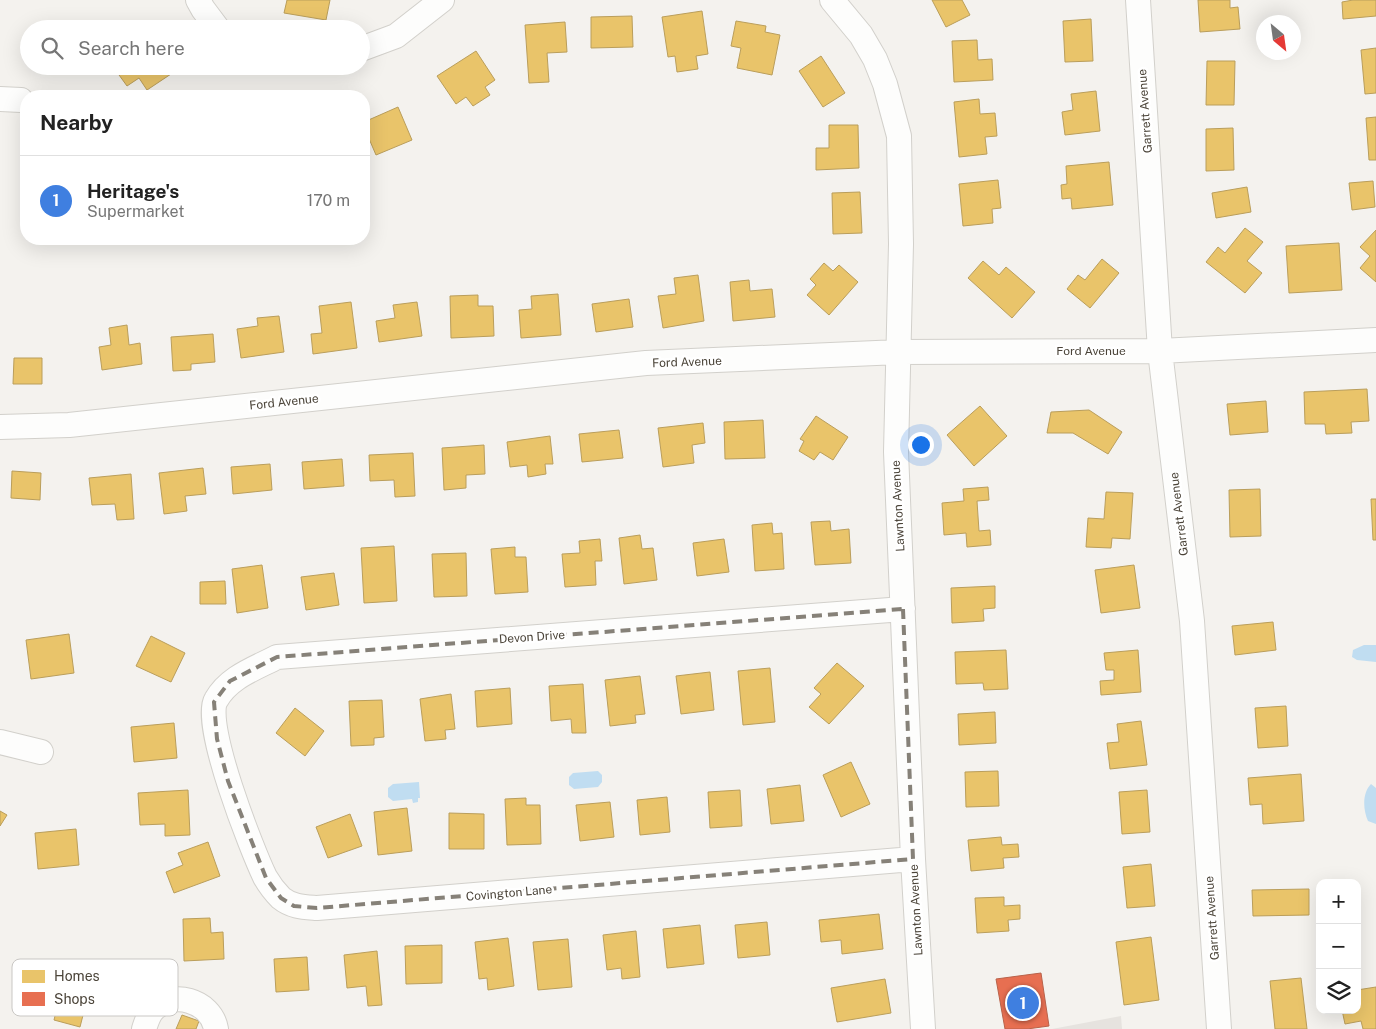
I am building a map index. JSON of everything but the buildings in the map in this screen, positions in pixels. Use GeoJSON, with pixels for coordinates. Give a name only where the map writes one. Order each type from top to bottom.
{"type":"FeatureCollection","features":[{"type":"Feature","properties":{"kind":"street"},"geometry":{"type":"LineString","coordinates":[[198,0],[211,20]]}},
{"type":"Feature","properties":{"kind":"street"},"geometry":{"type":"LineString","coordinates":[[370,46],[396,36],[442,0]]}},
{"type":"Feature","properties":{"kind":"street","name":"Lawnton Avenue"},"geometry":{"type":"LineString","coordinates":[[832,0],[861,35],[875,59],[888,92],[899,136],[901,190],[896,452],[912,859],[923,1029]]}},
{"type":"Feature","properties":{"kind":"street","name":"Garrett Avenue"},"geometry":{"type":"LineString","coordinates":[[1138,0],[1160,351],[1192,621],[1219,1029]]}},
{"type":"Feature","properties":{"kind":"street","name":"Ford Avenue"},"geometry":{"type":"LineString","coordinates":[[0,427],[69,425],[646,364],[899,352],[1160,351],[1376,340]]}},
{"type":"Feature","properties":{"kind":"street","name":"Devon Drive"},"geometry":{"type":"LineString","coordinates":[[217,739],[214,726],[214,702],[230,681],[277,657],[903,609]]}},
{"type":"Feature","properties":{"kind":"street","name":"Covington Lane"},"geometry":{"type":"LineString","coordinates":[[217,739],[228,781],[266,878],[281,898],[294,906],[327,908],[912,859]]}},
{"type":"Feature","properties":{"kind":"street"},"geometry":{"type":"LineString","coordinates":[[0,742],[42,752]]}},
{"type":"Feature","properties":{"kind":"street"},"geometry":{"type":"LineString","coordinates":[[178,999],[200,1006],[211,1017],[216,1029]]}},
{"type":"Feature","properties":{"kind":"street"},"geometry":{"type":"LineString","coordinates":[[144,1029],[149,1016]]}},
{"type":"Feature","properties":{"kind":"highlighted area"},"geometry":{"type":"Polygon","coordinates":[[[903,609],[913,859],[317,908],[294,906],[281,898],[266,878],[228,781],[217,739],[214,702],[230,681],[277,657],[903,609]]]}},
{"type":"Feature","properties":{"kind":"shaded area"},"geometry":{"type":"Polygon","coordinates":[[[1121,1016],[1122,1029],[1052,1029],[1121,1016]]]}},
{"type":"Feature","properties":{"kind":"water"},"geometry":{"type":"Polygon","coordinates":[[[1364,645],[1376,645],[1376,662],[1357,660],[1352,657],[1353,650],[1364,645]]]}},
{"type":"Feature","properties":{"kind":"water"},"geometry":{"type":"Polygon","coordinates":[[[598,771],[602,775],[602,782],[598,787],[574,789],[569,785],[569,777],[573,773],[598,771]]]}},
{"type":"Feature","properties":{"kind":"water"},"geometry":{"type":"Polygon","coordinates":[[[419,782],[420,798],[418,798],[418,802],[413,803],[412,799],[393,801],[388,797],[388,788],[393,784],[419,782]]]}},
{"type":"Feature","properties":{"kind":"water"},"geometry":{"type":"Polygon","coordinates":[[[1371,784],[1376,788],[1376,824],[1368,821],[1364,807],[1366,792],[1371,784]]]}},
{"type":"Feature","properties":{"kind":"place","name":"Heritage's"},"geometry":{"type":"Point","coordinates":[1023,1003]}}]}
